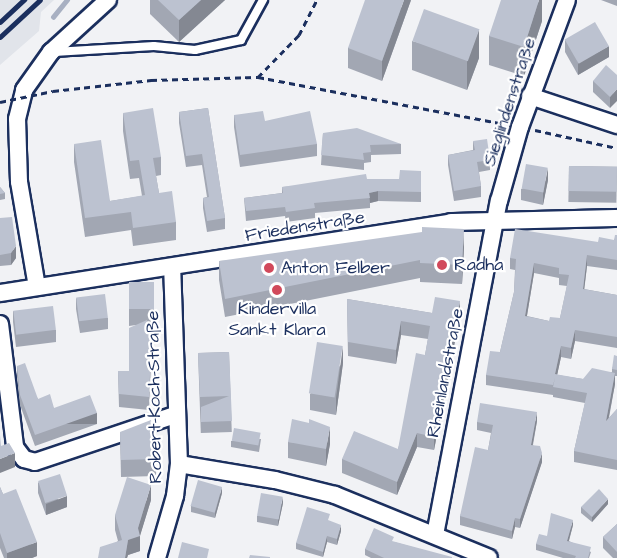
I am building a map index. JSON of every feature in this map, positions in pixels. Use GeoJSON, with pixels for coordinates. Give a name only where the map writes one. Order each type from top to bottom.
{"type":"FeatureCollection","features":[{"type":"Feature","properties":{"kind":"street"},"geometry":{"type":"LineString","coordinates":[[37,287],[19,182],[17,119],[24,90],[51,52],[108,0]]}},
{"type":"Feature","properties":{"kind":"street","name":"Sieglindenstraße"},"geometry":{"type":"LineString","coordinates":[[495,218],[530,96],[567,0]]}},
{"type":"Feature","properties":{"kind":"street"},"geometry":{"type":"LineString","coordinates":[[530,96],[617,125]]}},
{"type":"Feature","properties":{"kind":"street","name":"Friedenstraße"},"geometry":{"type":"LineString","coordinates":[[0,293],[495,218],[617,218]]}},
{"type":"Feature","properties":{"kind":"street","name":"Rheinlandstraße"},"geometry":{"type":"LineString","coordinates":[[435,535],[495,218]]}},
{"type":"Feature","properties":{"kind":"street","name":"Robert-Koch-Straße"},"geometry":{"type":"LineString","coordinates":[[158,558],[175,496],[179,464],[172,268]]}},
{"type":"Feature","properties":{"kind":"street"},"geometry":{"type":"LineString","coordinates":[[0,324],[15,447],[24,459],[36,462],[176,415]]}},
{"type":"Feature","properties":{"kind":"street"},"geometry":{"type":"LineString","coordinates":[[179,464],[275,480],[335,495],[489,558]]}},
{"type":"Feature","properties":{"kind":"lane"},"geometry":{"type":"LineString","coordinates":[[51,52],[154,46],[195,50],[241,39],[263,0]]}},
{"type":"Feature","properties":{"kind":"path"},"geometry":{"type":"LineString","coordinates":[[258,77],[299,35],[317,0]]}},
{"type":"Feature","properties":{"kind":"path"},"geometry":{"type":"LineString","coordinates":[[0,102],[53,91],[151,80],[258,77],[617,148]]}},
{"type":"Feature","properties":{"kind":"shaded area"},"geometry":{"type":"Polygon","coordinates":[[[0,0],[54,0],[41,12],[39,31],[0,65],[0,0]]]}},
{"type":"Feature","properties":{"kind":"building"},"geometry":{"type":"Polygon","coordinates":[[[158,0],[201,0],[179,20],[158,0]]]}},
{"type":"Feature","properties":{"kind":"building"},"geometry":{"type":"Polygon","coordinates":[[[365,0],[404,0],[382,61],[348,48],[365,0]]]}},
{"type":"Feature","properties":{"kind":"building"},"geometry":{"type":"Polygon","coordinates":[[[501,0],[539,0],[524,47],[489,36],[501,0]]]}},
{"type":"Feature","properties":{"kind":"building"},"geometry":{"type":"Polygon","coordinates":[[[424,9],[479,29],[468,61],[412,41],[424,9]]]}},
{"type":"Feature","properties":{"kind":"building"},"geometry":{"type":"Polygon","coordinates":[[[595,22],[609,46],[579,64],[565,40],[595,22]]]}},
{"type":"Feature","properties":{"kind":"building"},"geometry":{"type":"Polygon","coordinates":[[[606,65],[617,75],[617,89],[610,97],[593,81],[606,65]]]}},
{"type":"Feature","properties":{"kind":"building"},"geometry":{"type":"Polygon","coordinates":[[[153,108],[161,157],[153,158],[159,193],[172,191],[176,222],[133,228],[131,212],[85,218],[74,144],[101,140],[110,201],[145,195],[139,160],[130,161],[123,113],[153,108]]]}},
{"type":"Feature","properties":{"kind":"building"},"geometry":{"type":"Polygon","coordinates":[[[208,108],[225,218],[207,221],[203,198],[209,197],[202,154],[186,156],[179,112],[208,108]]]}},
{"type":"Feature","properties":{"kind":"building"},"geometry":{"type":"Polygon","coordinates":[[[263,111],[265,121],[310,111],[317,144],[240,155],[234,115],[263,111]]]}},
{"type":"Feature","properties":{"kind":"building"},"geometry":{"type":"Polygon","coordinates":[[[357,128],[401,144],[370,145],[371,152],[363,153],[364,160],[321,155],[323,133],[357,128]]]}},
{"type":"Feature","properties":{"kind":"building"},"geometry":{"type":"Polygon","coordinates":[[[487,139],[490,160],[477,162],[481,186],[454,191],[448,155],[475,150],[473,141],[487,139]]]}},
{"type":"Feature","properties":{"kind":"building"},"geometry":{"type":"Polygon","coordinates":[[[526,164],[548,168],[543,192],[522,189],[526,164]]]}},
{"type":"Feature","properties":{"kind":"building"},"geometry":{"type":"Polygon","coordinates":[[[569,166],[617,167],[617,192],[569,191],[569,166]]]}},
{"type":"Feature","properties":{"kind":"building"},"geometry":{"type":"Polygon","coordinates":[[[400,170],[421,171],[421,192],[378,191],[369,193],[370,198],[314,203],[315,208],[286,212],[285,207],[246,211],[244,198],[283,193],[282,187],[366,174],[367,179],[399,179],[400,170]]]}},
{"type":"Feature","properties":{"kind":"building"},"geometry":{"type":"Polygon","coordinates":[[[12,217],[16,246],[11,253],[0,255],[0,218],[12,217]]]}},
{"type":"Feature","properties":{"kind":"building"},"geometry":{"type":"Polygon","coordinates":[[[422,227],[464,229],[462,265],[420,263],[420,260],[225,299],[219,261],[422,232],[422,227]]]}},
{"type":"Feature","properties":{"kind":"building"},"geometry":{"type":"Polygon","coordinates":[[[515,229],[598,242],[599,237],[614,240],[617,235],[617,260],[587,255],[583,289],[617,295],[617,337],[575,330],[571,348],[561,346],[555,374],[583,379],[592,368],[615,373],[606,421],[617,409],[617,460],[574,451],[587,393],[553,387],[555,378],[553,385],[486,375],[490,351],[500,352],[514,292],[516,259],[510,258],[515,229]],[[534,263],[525,316],[549,321],[550,317],[560,318],[569,275],[559,274],[559,268],[534,263]]]}},
{"type":"Feature","properties":{"kind":"building"},"geometry":{"type":"Polygon","coordinates":[[[129,282],[154,282],[154,309],[129,309],[129,282]]]}},
{"type":"Feature","properties":{"kind":"building"},"geometry":{"type":"Polygon","coordinates":[[[105,294],[108,318],[79,321],[76,298],[105,294]]]}},
{"type":"Feature","properties":{"kind":"building"},"geometry":{"type":"Polygon","coordinates":[[[435,297],[460,301],[434,437],[417,433],[397,482],[342,459],[354,431],[398,449],[416,353],[425,355],[430,326],[401,321],[396,350],[348,342],[347,299],[432,313],[435,297]]]}},
{"type":"Feature","properties":{"kind":"building"},"geometry":{"type":"Polygon","coordinates":[[[53,306],[56,330],[16,335],[13,311],[53,306]]]}},
{"type":"Feature","properties":{"kind":"building"},"geometry":{"type":"Polygon","coordinates":[[[147,320],[151,352],[149,397],[119,394],[118,371],[129,371],[129,328],[147,320]]]}},
{"type":"Feature","properties":{"kind":"building"},"geometry":{"type":"Polygon","coordinates":[[[317,342],[343,346],[335,397],[309,393],[317,342]]]}},
{"type":"Feature","properties":{"kind":"building"},"geometry":{"type":"Polygon","coordinates":[[[229,352],[232,421],[201,422],[201,407],[229,396],[200,397],[198,353],[229,352]]]}},
{"type":"Feature","properties":{"kind":"building"},"geometry":{"type":"Polygon","coordinates":[[[614,355],[617,356],[617,370],[612,369],[614,355]]]}},
{"type":"Feature","properties":{"kind":"building"},"geometry":{"type":"Polygon","coordinates":[[[25,363],[38,399],[50,394],[54,408],[90,395],[97,413],[35,435],[20,395],[17,366],[25,363]]]}},
{"type":"Feature","properties":{"kind":"building"},"geometry":{"type":"Polygon","coordinates":[[[480,403],[537,412],[531,445],[540,446],[542,453],[520,519],[515,518],[512,531],[460,516],[475,447],[488,450],[493,425],[477,422],[480,403]]]}},
{"type":"Feature","properties":{"kind":"building"},"geometry":{"type":"Polygon","coordinates":[[[292,419],[309,423],[309,419],[330,427],[326,449],[288,442],[292,419]]]}},
{"type":"Feature","properties":{"kind":"building"},"geometry":{"type":"Polygon","coordinates":[[[151,420],[156,459],[121,460],[120,432],[151,420]]]}},
{"type":"Feature","properties":{"kind":"building"},"geometry":{"type":"Polygon","coordinates":[[[234,428],[261,433],[258,445],[232,441],[234,428]]]}},
{"type":"Feature","properties":{"kind":"building"},"geometry":{"type":"Polygon","coordinates":[[[0,435],[1,446],[9,443],[15,453],[0,459],[0,435]]]}},
{"type":"Feature","properties":{"kind":"building"},"geometry":{"type":"Polygon","coordinates":[[[60,474],[67,496],[45,503],[38,481],[60,474]]]}},
{"type":"Feature","properties":{"kind":"building"},"geometry":{"type":"Polygon","coordinates":[[[127,477],[151,485],[138,528],[140,536],[128,540],[125,558],[98,558],[100,547],[122,540],[115,515],[127,477]]]}},
{"type":"Feature","properties":{"kind":"building"},"geometry":{"type":"Polygon","coordinates":[[[198,480],[222,487],[215,513],[191,506],[198,480]]]}},
{"type":"Feature","properties":{"kind":"building"},"geometry":{"type":"Polygon","coordinates":[[[0,487],[3,494],[16,489],[37,542],[7,553],[0,533],[0,487]]]}},
{"type":"Feature","properties":{"kind":"building"},"geometry":{"type":"Polygon","coordinates":[[[599,489],[608,499],[592,517],[581,507],[599,489]]]}},
{"type":"Feature","properties":{"kind":"building"},"geometry":{"type":"Polygon","coordinates":[[[261,493],[283,497],[279,519],[257,516],[261,493]]]}},
{"type":"Feature","properties":{"kind":"building"},"geometry":{"type":"Polygon","coordinates":[[[307,507],[330,514],[328,520],[341,525],[337,539],[327,536],[323,552],[296,543],[307,507]]]}},
{"type":"Feature","properties":{"kind":"building"},"geometry":{"type":"Polygon","coordinates":[[[551,513],[573,520],[567,541],[591,547],[588,558],[575,558],[576,556],[536,544],[539,534],[547,536],[551,513]]]}},
{"type":"Feature","properties":{"kind":"building"},"geometry":{"type":"Polygon","coordinates":[[[617,524],[617,552],[603,537],[617,524]]]}},
{"type":"Feature","properties":{"kind":"building"},"geometry":{"type":"Polygon","coordinates":[[[374,528],[394,537],[392,541],[452,558],[384,558],[365,549],[374,528]]]}},
{"type":"Feature","properties":{"kind":"building"},"geometry":{"type":"Polygon","coordinates":[[[182,542],[209,549],[207,558],[178,558],[182,542]]]}},
{"type":"Feature","properties":{"kind":"building"},"geometry":{"type":"Polygon","coordinates":[[[250,555],[270,557],[270,558],[249,558],[250,555]]]}},
{"type":"Feature","properties":{"kind":"waterway"},"geometry":{"type":"LineString","coordinates":[[53,17],[67,0]]}},
{"type":"Feature","properties":{"kind":"railway"},"geometry":{"type":"LineString","coordinates":[[0,22],[24,0]]}},
{"type":"Feature","properties":{"kind":"railway"},"geometry":{"type":"LineString","coordinates":[[0,37],[40,0]]}},
{"type":"Feature","properties":{"kind":"place","name":"Radha"},"geometry":{"type":"Point","coordinates":[442,265]}},
{"type":"Feature","properties":{"kind":"place","name":"Anton Felber"},"geometry":{"type":"Point","coordinates":[269,268]}},
{"type":"Feature","properties":{"kind":"place","name":"Kindervilla Sankt Klara"},"geometry":{"type":"Point","coordinates":[277,290]}}]}
